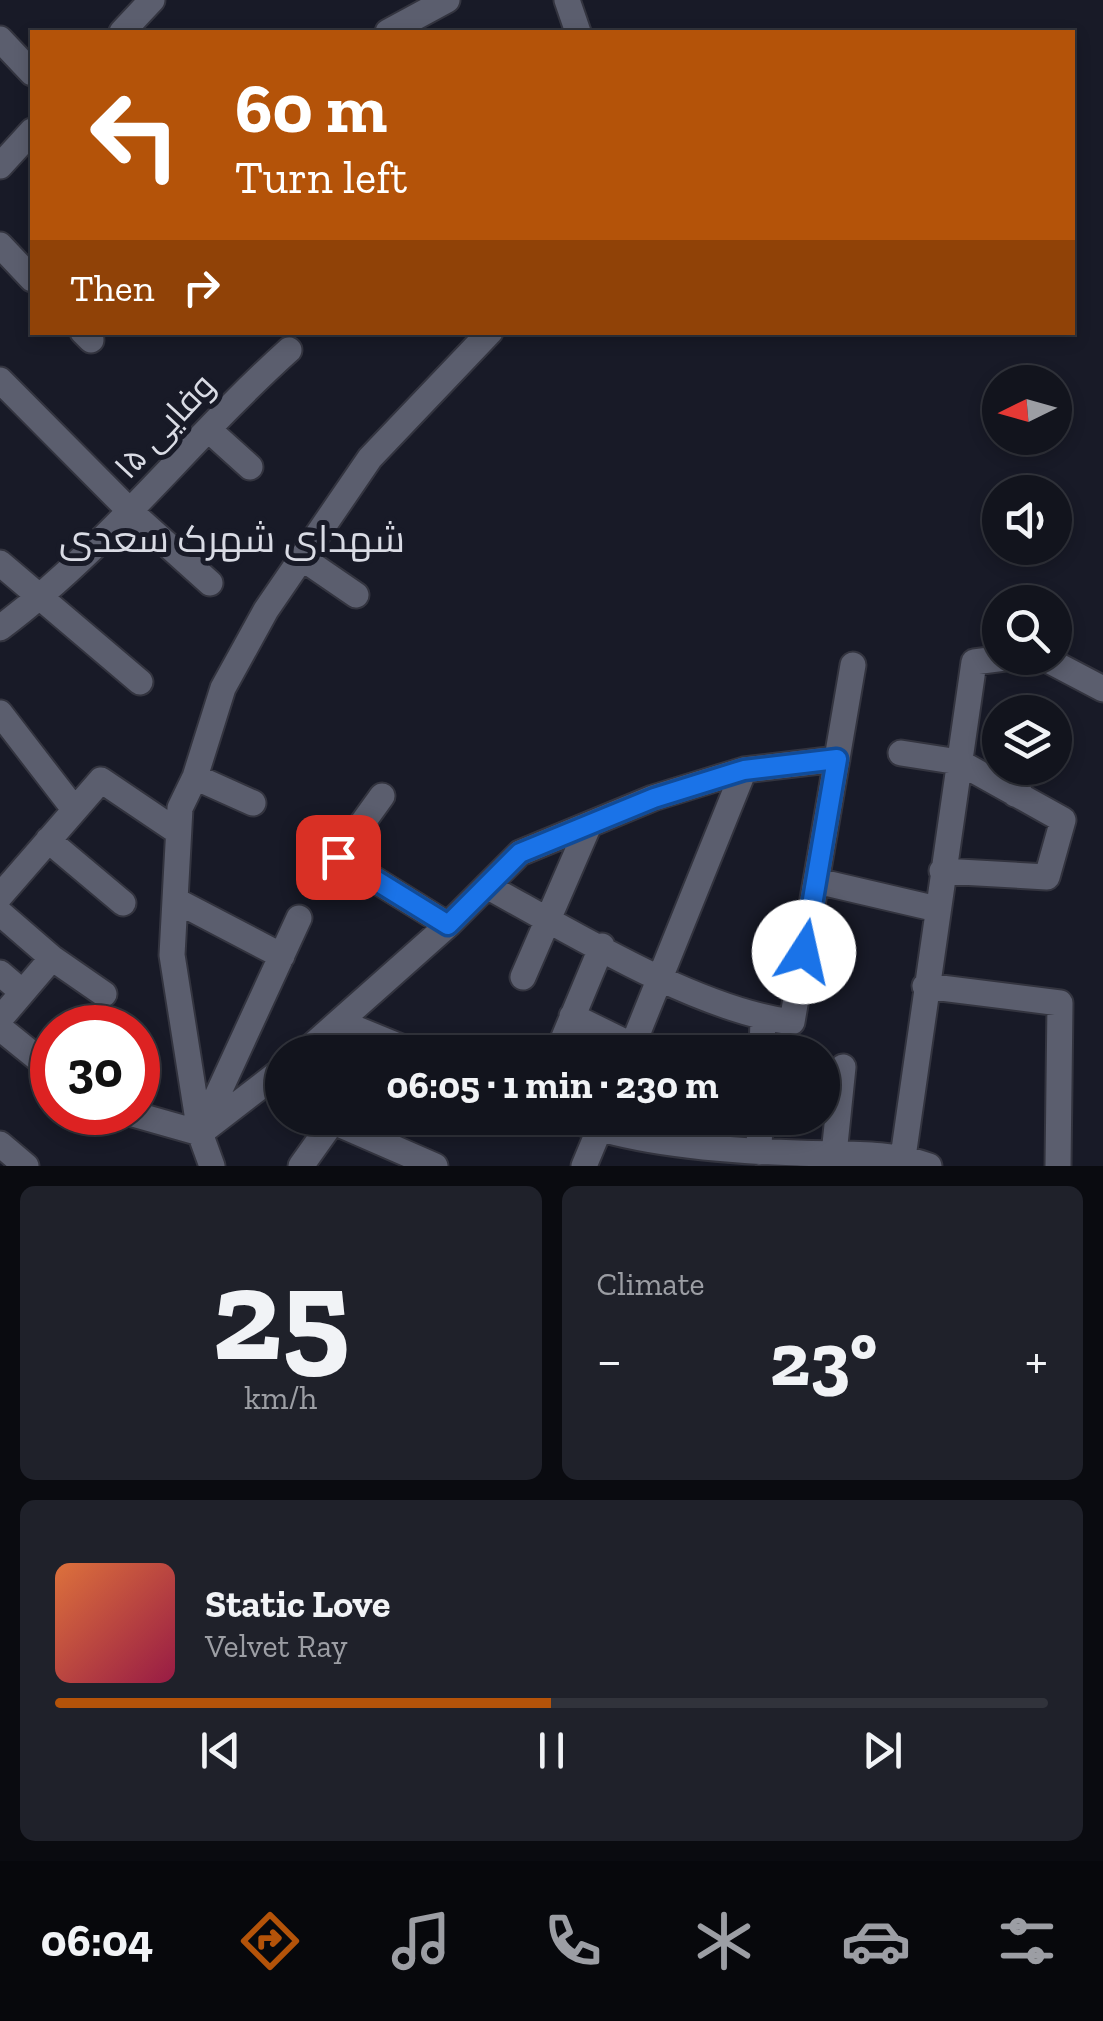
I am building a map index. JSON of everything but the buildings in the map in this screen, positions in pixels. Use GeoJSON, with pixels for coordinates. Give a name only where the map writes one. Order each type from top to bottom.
{"type":"FeatureCollection","features":[{"type":"Feature","properties":{"kind":"street"},"geometry":{"type":"LineString","coordinates":[[125,30],[152,0]]}},
{"type":"Feature","properties":{"kind":"street"},"geometry":{"type":"LineString","coordinates":[[392,30],[447,0]]}},
{"type":"Feature","properties":{"kind":"street"},"geometry":{"type":"LineString","coordinates":[[567,0],[577,30]]}},
{"type":"Feature","properties":{"kind":"street"},"geometry":{"type":"LineString","coordinates":[[0,39],[30,71]]}},
{"type":"Feature","properties":{"kind":"street"},"geometry":{"type":"LineString","coordinates":[[0,166],[30,135]]}},
{"type":"Feature","properties":{"kind":"street"},"geometry":{"type":"LineString","coordinates":[[0,245],[30,277]]}},
{"type":"Feature","properties":{"kind":"street"},"geometry":{"type":"LineString","coordinates":[[212,1166],[200,1133],[172,955],[180,808],[195,777],[223,688],[266,610],[370,458],[481,336]]}},
{"type":"Feature","properties":{"kind":"street","name":"وفایی ۱۵"},"geometry":{"type":"LineString","coordinates":[[0,628],[40,598],[131,512],[233,400],[289,350]]}},
{"type":"Feature","properties":{"kind":"street"},"geometry":{"type":"LineString","coordinates":[[0,380],[131,512],[210,582]]}},
{"type":"Feature","properties":{"kind":"street"},"geometry":{"type":"LineString","coordinates":[[209,430],[250,467]]}},
{"type":"Feature","properties":{"kind":"street"},"geometry":{"type":"LineString","coordinates":[[302,558],[356,595]]}},
{"type":"Feature","properties":{"kind":"street"},"geometry":{"type":"LineString","coordinates":[[0,563],[140,682]]}},
{"type":"Feature","properties":{"kind":"street"},"geometry":{"type":"LineString","coordinates":[[903,1156],[974,662],[982,661]]}},
{"type":"Feature","properties":{"kind":"street"},"geometry":{"type":"LineString","coordinates":[[487,886],[660,976],[763,1018],[792,1022],[852,665]]}},
{"type":"Feature","properties":{"kind":"street"},"geometry":{"type":"LineString","coordinates":[[1072,673],[1103,689]]}},
{"type":"Feature","properties":{"kind":"street"},"geometry":{"type":"LineString","coordinates":[[0,714],[74,809]]}},
{"type":"Feature","properties":{"kind":"street"},"geometry":{"type":"LineString","coordinates":[[900,753],[959,762],[1063,820],[1047,877],[942,871]]}},
{"type":"Feature","properties":{"kind":"street"},"geometry":{"type":"LineString","coordinates":[[327,1035],[448,925],[520,853],[744,770],[837,759]]}},
{"type":"Feature","properties":{"kind":"street"},"geometry":{"type":"LineString","coordinates":[[637,1035],[744,770]]}},
{"type":"Feature","properties":{"kind":"street"},"geometry":{"type":"LineString","coordinates":[[195,777],[253,803]]}},
{"type":"Feature","properties":{"kind":"street"},"geometry":{"type":"LineString","coordinates":[[0,896],[101,780],[178,832]]}},
{"type":"Feature","properties":{"kind":"street"},"geometry":{"type":"LineString","coordinates":[[1015,794],[1018,785]]}},
{"type":"Feature","properties":{"kind":"street"},"geometry":{"type":"LineString","coordinates":[[382,796],[338,857],[448,925]]}},
{"type":"Feature","properties":{"kind":"street"},"geometry":{"type":"LineString","coordinates":[[522,977],[588,825]]}},
{"type":"Feature","properties":{"kind":"street"},"geometry":{"type":"LineString","coordinates":[[48,840],[123,903]]}},
{"type":"Feature","properties":{"kind":"street"},"geometry":{"type":"LineString","coordinates":[[817,881],[936,909]]}},
{"type":"Feature","properties":{"kind":"street"},"geometry":{"type":"LineString","coordinates":[[175,900],[282,956]]}},
{"type":"Feature","properties":{"kind":"street"},"geometry":{"type":"LineString","coordinates":[[0,914],[52,958],[104,994]]}},
{"type":"Feature","properties":{"kind":"street"},"geometry":{"type":"LineString","coordinates":[[200,1133],[299,918]]}},
{"type":"Feature","properties":{"kind":"street"},"geometry":{"type":"LineString","coordinates":[[565,1035],[602,946]]}},
{"type":"Feature","properties":{"kind":"street"},"geometry":{"type":"LineString","coordinates":[[0,1020],[52,958]]}},
{"type":"Feature","properties":{"kind":"street"},"geometry":{"type":"LineString","coordinates":[[0,973],[21,991]]}},
{"type":"Feature","properties":{"kind":"street"},"geometry":{"type":"LineString","coordinates":[[925,986],[1060,1003],[1058,1166]]}},
{"type":"Feature","properties":{"kind":"street"},"geometry":{"type":"LineString","coordinates":[[572,1016],[606,1035]]}},
{"type":"Feature","properties":{"kind":"street"},"geometry":{"type":"LineString","coordinates":[[762,1035],[763,1018]]}},
{"type":"Feature","properties":{"kind":"street"},"geometry":{"type":"LineString","coordinates":[[342,1023],[371,1035]]}},
{"type":"Feature","properties":{"kind":"street"},"geometry":{"type":"LineString","coordinates":[[0,1028],[30,1052]]}},
{"type":"Feature","properties":{"kind":"street"},"geometry":{"type":"LineString","coordinates":[[834,1154],[843,1067]]}},
{"type":"Feature","properties":{"kind":"street"},"geometry":{"type":"LineString","coordinates":[[160,1122],[200,1133],[265,1095]]}},
{"type":"Feature","properties":{"kind":"street"},"geometry":{"type":"LineString","coordinates":[[302,1166],[320,1135]]}},
{"type":"Feature","properties":{"kind":"street"},"geometry":{"type":"LineString","coordinates":[[365,1135],[435,1166]]}},
{"type":"Feature","properties":{"kind":"street"},"geometry":{"type":"LineString","coordinates":[[584,1166],[597,1135]]}},
{"type":"Feature","properties":{"kind":"street"},"geometry":{"type":"LineString","coordinates":[[663,1135],[759,1152],[903,1156],[929,1166]]}},
{"type":"Feature","properties":{"kind":"street"},"geometry":{"type":"LineString","coordinates":[[759,1152],[760,1135]]}},
{"type":"Feature","properties":{"kind":"street"},"geometry":{"type":"LineString","coordinates":[[0,1144],[26,1166]]}},
{"type":"Feature","properties":{"kind":"district","name":"شهدای شهرک سعدی"},"geometry":{"type":"Point","coordinates":[232,539]}},
{"type":"Feature","properties":{"kind":"route"},"geometry":{"type":"LineString","coordinates":[[338,857],[448,925],[520,853],[654,798],[744,770],[837,759],[804,952]]}}]}
